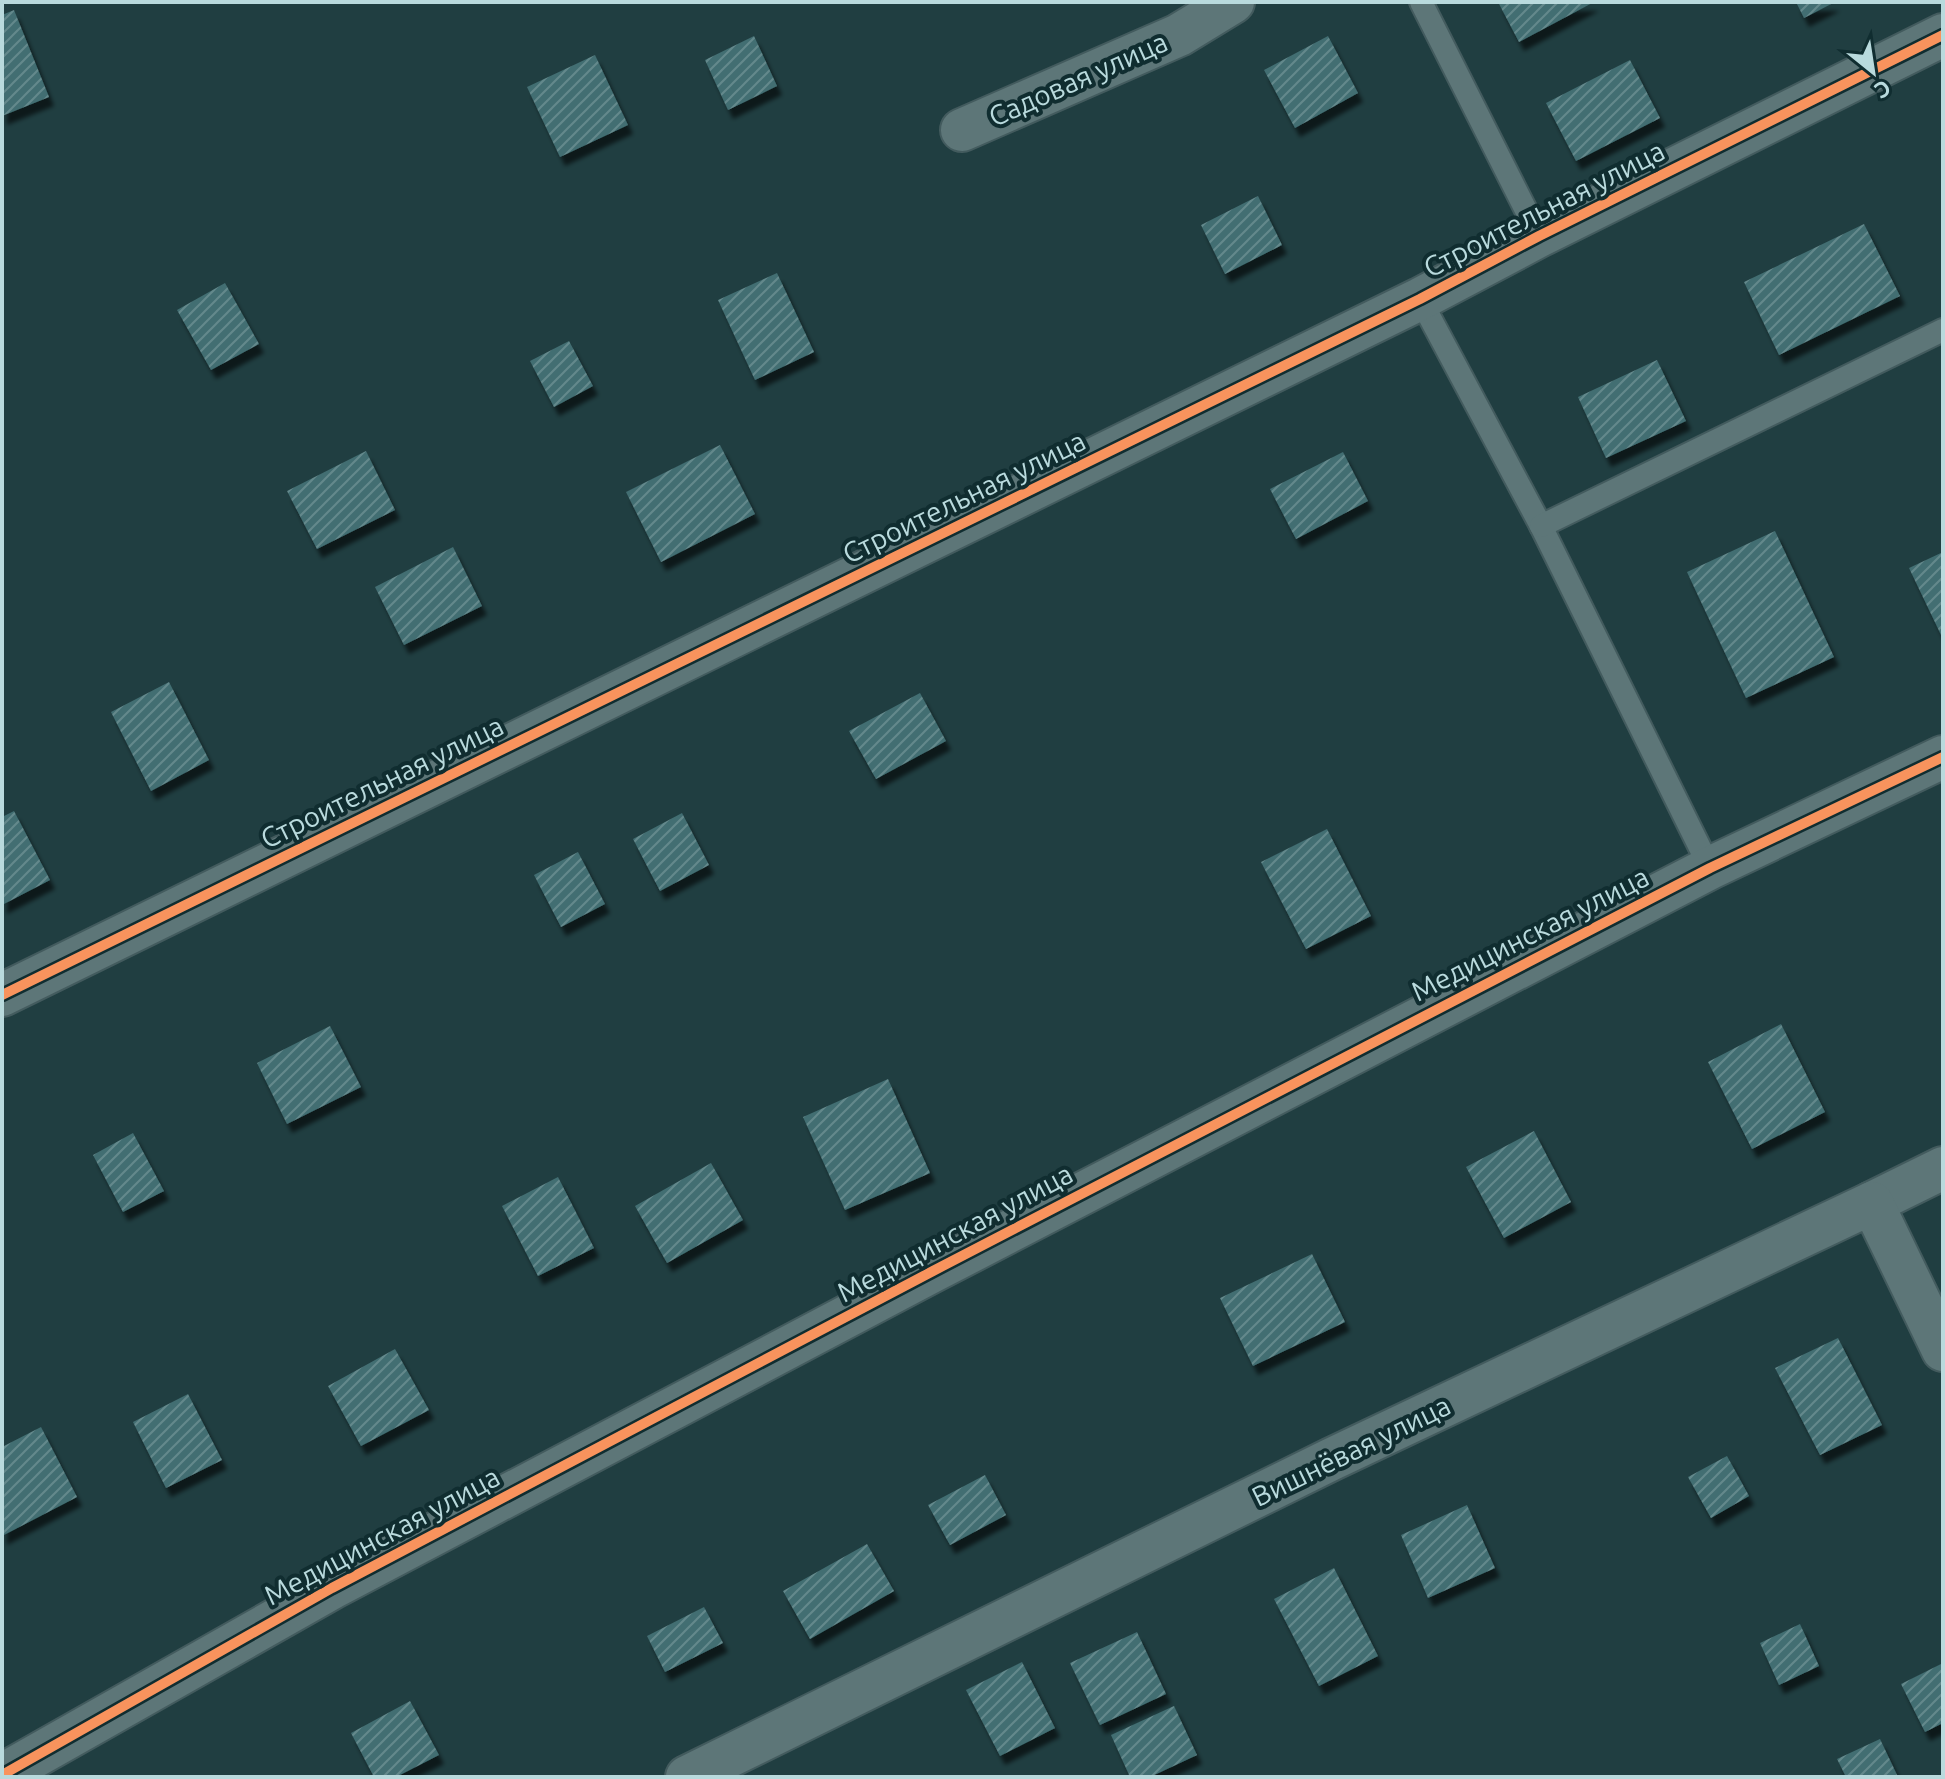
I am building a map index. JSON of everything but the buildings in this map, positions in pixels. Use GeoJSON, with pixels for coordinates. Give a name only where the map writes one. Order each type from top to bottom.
{"type":"FeatureCollection","features":[{"type":"Feature","properties":{"kind":"street","name":"Садовая улица"},"geometry":{"type":"LineString","coordinates":[[962,130],[1179,35],[1233,2]]}},
{"type":"Feature","properties":{"kind":"street","name":"Строительная улица"},"geometry":{"type":"LineString","coordinates":[[2,995],[1420,299],[1539,236],[1943,35]]}},
{"type":"Feature","properties":{"kind":"street","name":"Медицинская улица"},"geometry":{"type":"LineString","coordinates":[[2,1775],[346,1581],[933,1271],[1710,868],[1943,757]]}},
{"type":"Feature","properties":{"kind":"street","name":"Вишнёвая улица"},"geometry":{"type":"LineString","coordinates":[[687,1777],[1332,1459],[1943,1168]]}},
{"type":"Feature","properties":{"kind":"street"},"geometry":{"type":"LineString","coordinates":[[1872,1203],[1943,1350]]}},
{"type":"Feature","properties":{"kind":"lane"},"geometry":{"type":"LineString","coordinates":[[1421,2],[1539,236]]}},
{"type":"Feature","properties":{"kind":"lane"},"geometry":{"type":"LineString","coordinates":[[1420,299],[1541,526],[1710,868]]}},
{"type":"Feature","properties":{"kind":"lane"},"geometry":{"type":"LineString","coordinates":[[1541,526],[1943,330]]}},
{"type":"Feature","properties":{"kind":"cycle path"},"geometry":{"type":"LineString","coordinates":[[2,995],[1420,299],[1539,236],[1943,35]]}},
{"type":"Feature","properties":{"kind":"cycle path"},"geometry":{"type":"LineString","coordinates":[[2,1775],[332,1588],[933,1271],[1710,868],[1943,757]]}}]}
